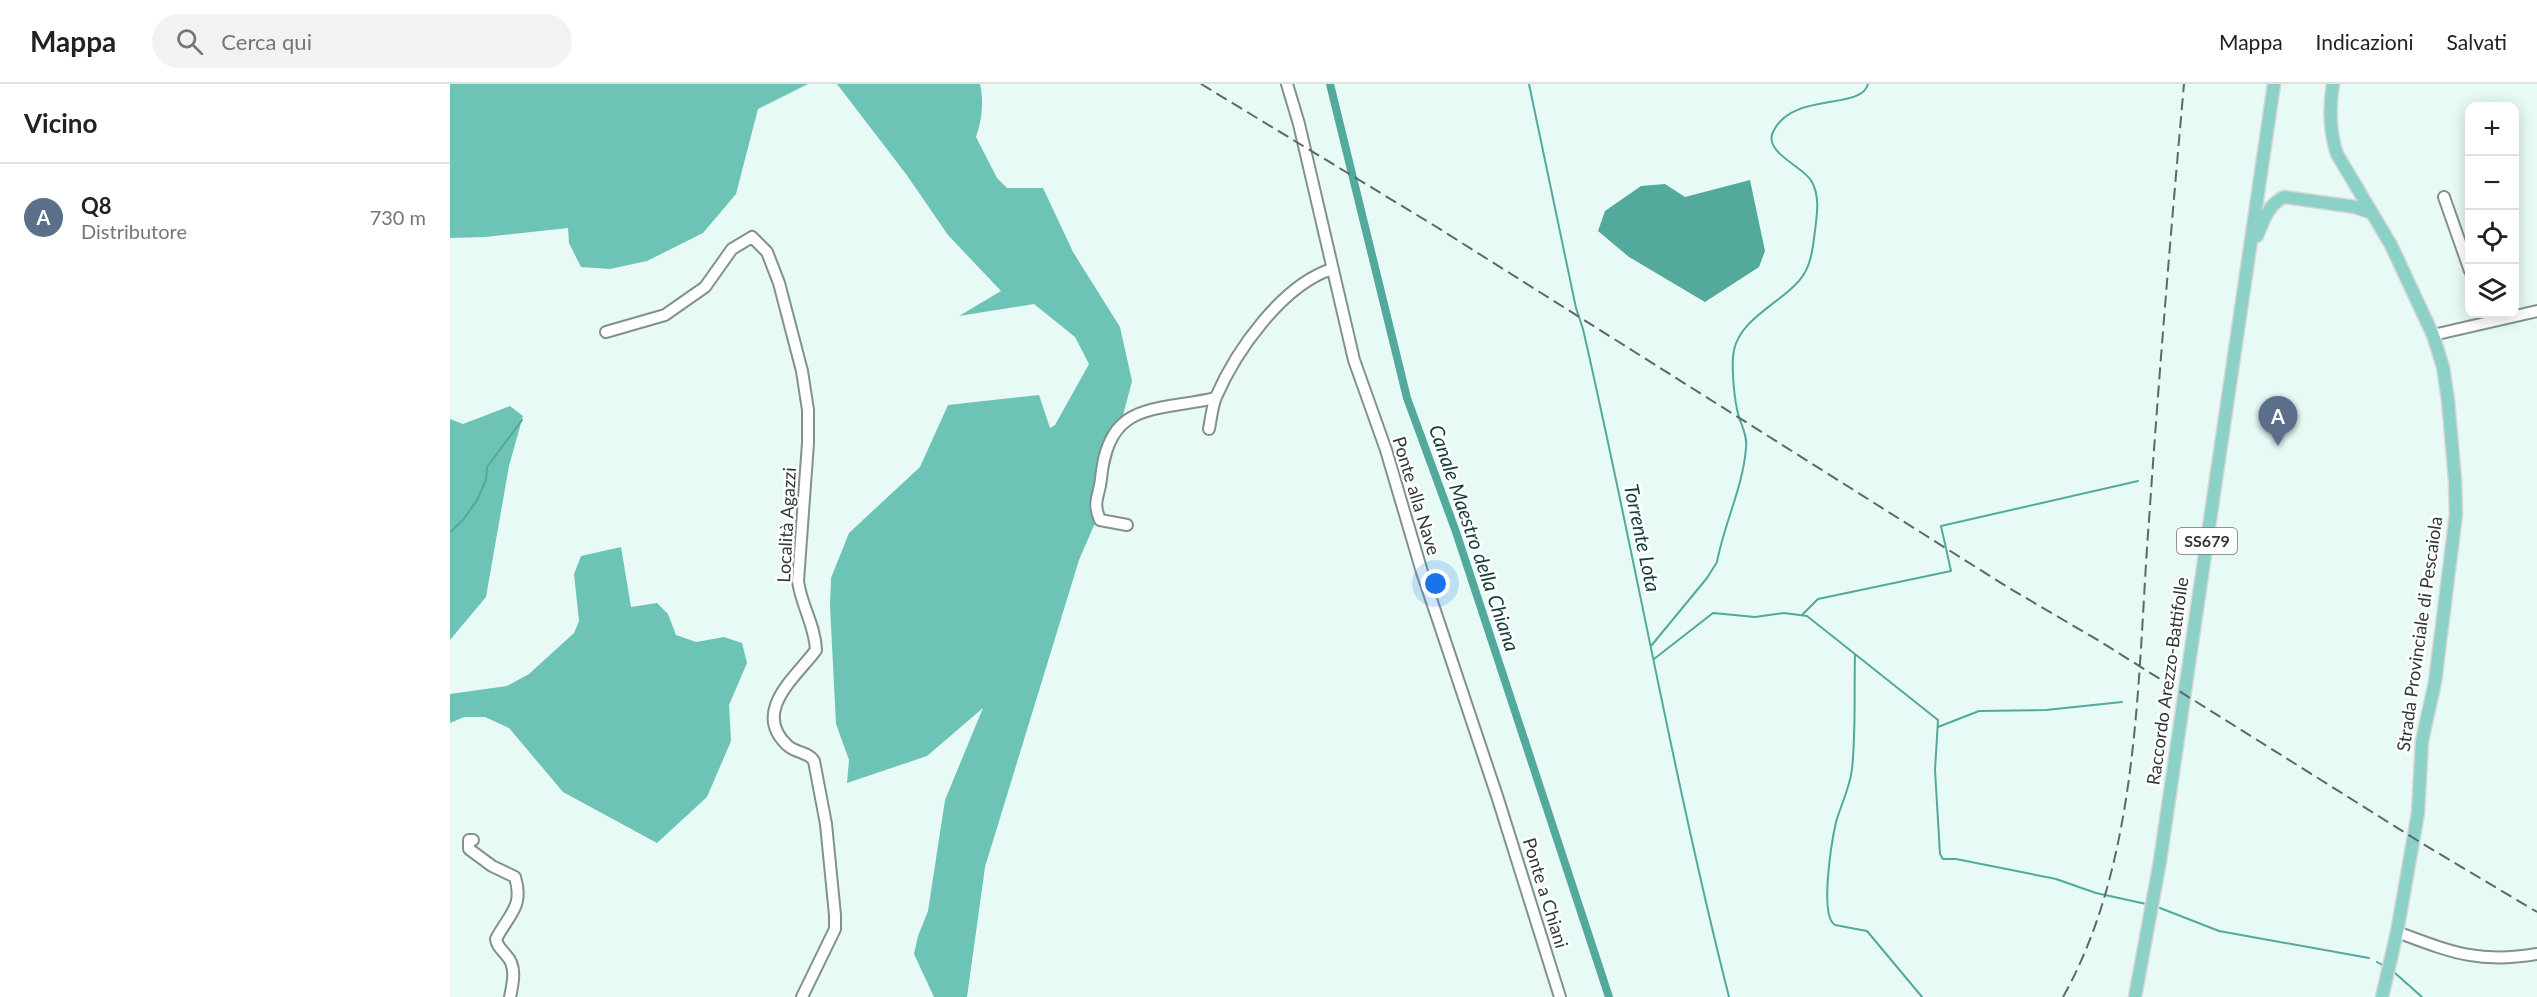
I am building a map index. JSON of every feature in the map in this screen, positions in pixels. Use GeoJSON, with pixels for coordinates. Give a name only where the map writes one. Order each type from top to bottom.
{"type":"FeatureCollection","features":[{"type":"Feature","properties":{"kind":"main road","name":"Raccordo Arezzo-Battifolle"},"geometry":{"type":"LineString","coordinates":[[2136,997],[2160,861],[2274,84]]}},
{"type":"Feature","properties":{"kind":"main road","name":"Strada Provinciale di Pescaiola"},"geometry":{"type":"LineString","coordinates":[[2333,84],[2330,120],[2337,154],[2391,245],[2433,335],[2443,367],[2453,453],[2456,514],[2435,682],[2422,741],[2418,813],[2397,932],[2382,997]]}},
{"type":"Feature","properties":{"kind":"main road"},"geometry":{"type":"LineString","coordinates":[[2249,257],[2266,214],[2274,203],[2284,197],[2355,207],[2372,213]]}},
{"type":"Feature","properties":{"kind":"street","name":"Ponte alla Nave"},"geometry":{"type":"LineString","coordinates":[[1287,84],[1299,124],[1354,360],[1386,450],[1422,572],[1498,799]]}},
{"type":"Feature","properties":{"kind":"street"},"geometry":{"type":"LineString","coordinates":[[2444,197],[2465,242]]}},
{"type":"Feature","properties":{"kind":"street","name":"Località Agazzi"},"geometry":{"type":"LineString","coordinates":[[606,332],[665,315],[705,287],[732,249],[752,237],[767,252],[779,283],[802,371],[808,410],[808,443],[798,581],[800,595],[814,630],[816,650],[782,691],[775,705],[774,722],[789,747],[812,756],[814,760],[826,824],[835,915],[835,929],[802,997]]}},
{"type":"Feature","properties":{"kind":"street"},"geometry":{"type":"LineString","coordinates":[[1209,429],[1215,398],[1248,341],[1263,322],[1309,280],[1332,269]]}},
{"type":"Feature","properties":{"kind":"street"},"geometry":{"type":"LineString","coordinates":[[2519,313],[2537,311]]}},
{"type":"Feature","properties":{"kind":"street"},"geometry":{"type":"LineString","coordinates":[[2433,335],[2483,318]]}},
{"type":"Feature","properties":{"kind":"street"},"geometry":{"type":"LineString","coordinates":[[1127,525],[1100,520],[1095,507],[1101,482],[1102,460],[1117,429],[1126,420],[1150,408],[1215,398]]}},
{"type":"Feature","properties":{"kind":"street","name":"Ponte a Chiani"},"geometry":{"type":"LineString","coordinates":[[1498,799],[1560,997]]}},
{"type":"Feature","properties":{"kind":"street"},"geometry":{"type":"LineString","coordinates":[[473,840],[469,840],[468,849],[492,866],[515,877],[520,892],[516,907],[496,939],[497,945],[512,963],[513,980],[510,997]]}},
{"type":"Feature","properties":{"kind":"street"},"geometry":{"type":"LineString","coordinates":[[2397,932],[2456,954],[2492,959],[2537,954]]}},
{"type":"Feature","properties":{"kind":"shaded area"},"geometry":{"type":"Polygon","coordinates":[[[450,84],[808,84],[758,109],[736,194],[703,233],[647,261],[610,269],[581,267],[569,243],[568,228],[485,237],[450,238],[450,84]]]}},
{"type":"Feature","properties":{"kind":"shaded area"},"geometry":{"type":"Polygon","coordinates":[[[837,84],[980,84],[982,111],[976,137],[997,178],[1007,188],[1043,188],[1073,252],[1120,327],[1132,381],[1095,523],[1079,560],[985,867],[967,997],[934,997],[914,954],[928,911],[945,800],[983,708],[927,756],[847,783],[849,760],[836,724],[830,606],[831,578],[849,533],[920,467],[948,405],[1039,395],[1050,428],[1055,425],[1089,364],[1075,337],[1034,304],[959,316],[1001,291],[948,235],[906,174],[837,84]]]}},
{"type":"Feature","properties":{"kind":"shaded area"},"geometry":{"type":"Polygon","coordinates":[[[1750,180],[1765,251],[1759,267],[1705,302],[1629,257],[1598,231],[1605,211],[1641,186],[1665,184],[1685,197],[1750,180]]]}},
{"type":"Feature","properties":{"kind":"shaded area"},"geometry":{"type":"Polygon","coordinates":[[[510,406],[523,416],[509,466],[486,597],[450,640],[450,419],[463,424],[510,406]]]}},
{"type":"Feature","properties":{"kind":"shaded area"},"geometry":{"type":"Polygon","coordinates":[[[621,547],[631,607],[657,603],[668,614],[676,635],[696,642],[724,637],[742,643],[747,663],[729,705],[731,741],[707,797],[657,843],[563,792],[509,728],[485,717],[464,717],[450,723],[450,694],[507,686],[529,674],[574,633],[579,621],[574,574],[581,556],[621,547]]]}},
{"type":"Feature","properties":{"kind":"waterway","name":"Canale Maestro della Chiana"},"geometry":{"type":"LineString","coordinates":[[1330,84],[1407,398],[1456,532],[1609,997]]}},
{"type":"Feature","properties":{"kind":"waterway","name":"Torrente Lota"},"geometry":{"type":"LineString","coordinates":[[1529,84],[1576,308],[1602,412],[1690,831],[1729,997]]}},
{"type":"Feature","properties":{"kind":"waterway"},"geometry":{"type":"LineString","coordinates":[[1651,646],[1707,578],[1717,562],[1744,463],[1746,443],[1737,409],[1733,379],[1733,356],[1738,338],[1755,318],[1797,283],[1807,269],[1814,242],[1817,212],[1815,188],[1808,176],[1774,147],[1773,132],[1782,119],[1795,111],[1853,97],[1863,92],[1868,84]]}},
{"type":"Feature","properties":{"kind":"waterway"},"geometry":{"type":"LineString","coordinates":[[450,532],[463,520],[477,500],[486,480],[487,467],[522,420]]}},
{"type":"Feature","properties":{"kind":"waterway"},"geometry":{"type":"LineString","coordinates":[[1802,615],[1818,599],[1951,571],[1941,526],[2138,481]]}},
{"type":"Feature","properties":{"kind":"waterway"},"geometry":{"type":"LineString","coordinates":[[1654,659],[1713,613],[1755,617],[1784,613],[1807,616],[1938,720],[1935,770],[1940,854],[1943,859],[1956,859],[2056,879],[2096,893],[2146,904]]}},
{"type":"Feature","properties":{"kind":"waterway"},"geometry":{"type":"LineString","coordinates":[[1855,654],[1852,769],[1834,831],[1827,893],[1830,919],[1835,925],[1867,931],[1922,997]]}},
{"type":"Feature","properties":{"kind":"waterway"},"geometry":{"type":"LineString","coordinates":[[1938,727],[1979,711],[2046,710],[2122,702]]}},
{"type":"Feature","properties":{"kind":"waterway"},"geometry":{"type":"LineString","coordinates":[[2160,908],[2219,931],[2369,958]]}},
{"type":"Feature","properties":{"kind":"waterway"},"geometry":{"type":"LineString","coordinates":[[2377,962],[2384,966]]}},
{"type":"Feature","properties":{"kind":"waterway"},"geometry":{"type":"LineString","coordinates":[[2395,973],[2422,997]]}},
{"type":"Feature","properties":{"kind":"railway"},"geometry":{"type":"LineString","coordinates":[[1201,84],[1435,226],[2009,588],[2101,642],[2423,844],[2537,912]]}},
{"type":"Feature","properties":{"kind":"railway"},"geometry":{"type":"LineString","coordinates":[[2063,997],[2089,943],[2108,886],[2131,765],[2184,84]]}},
{"type":"Feature","properties":{"kind":"place","name":"Q8"},"geometry":{"type":"Point","coordinates":[2278,446]}}]}
